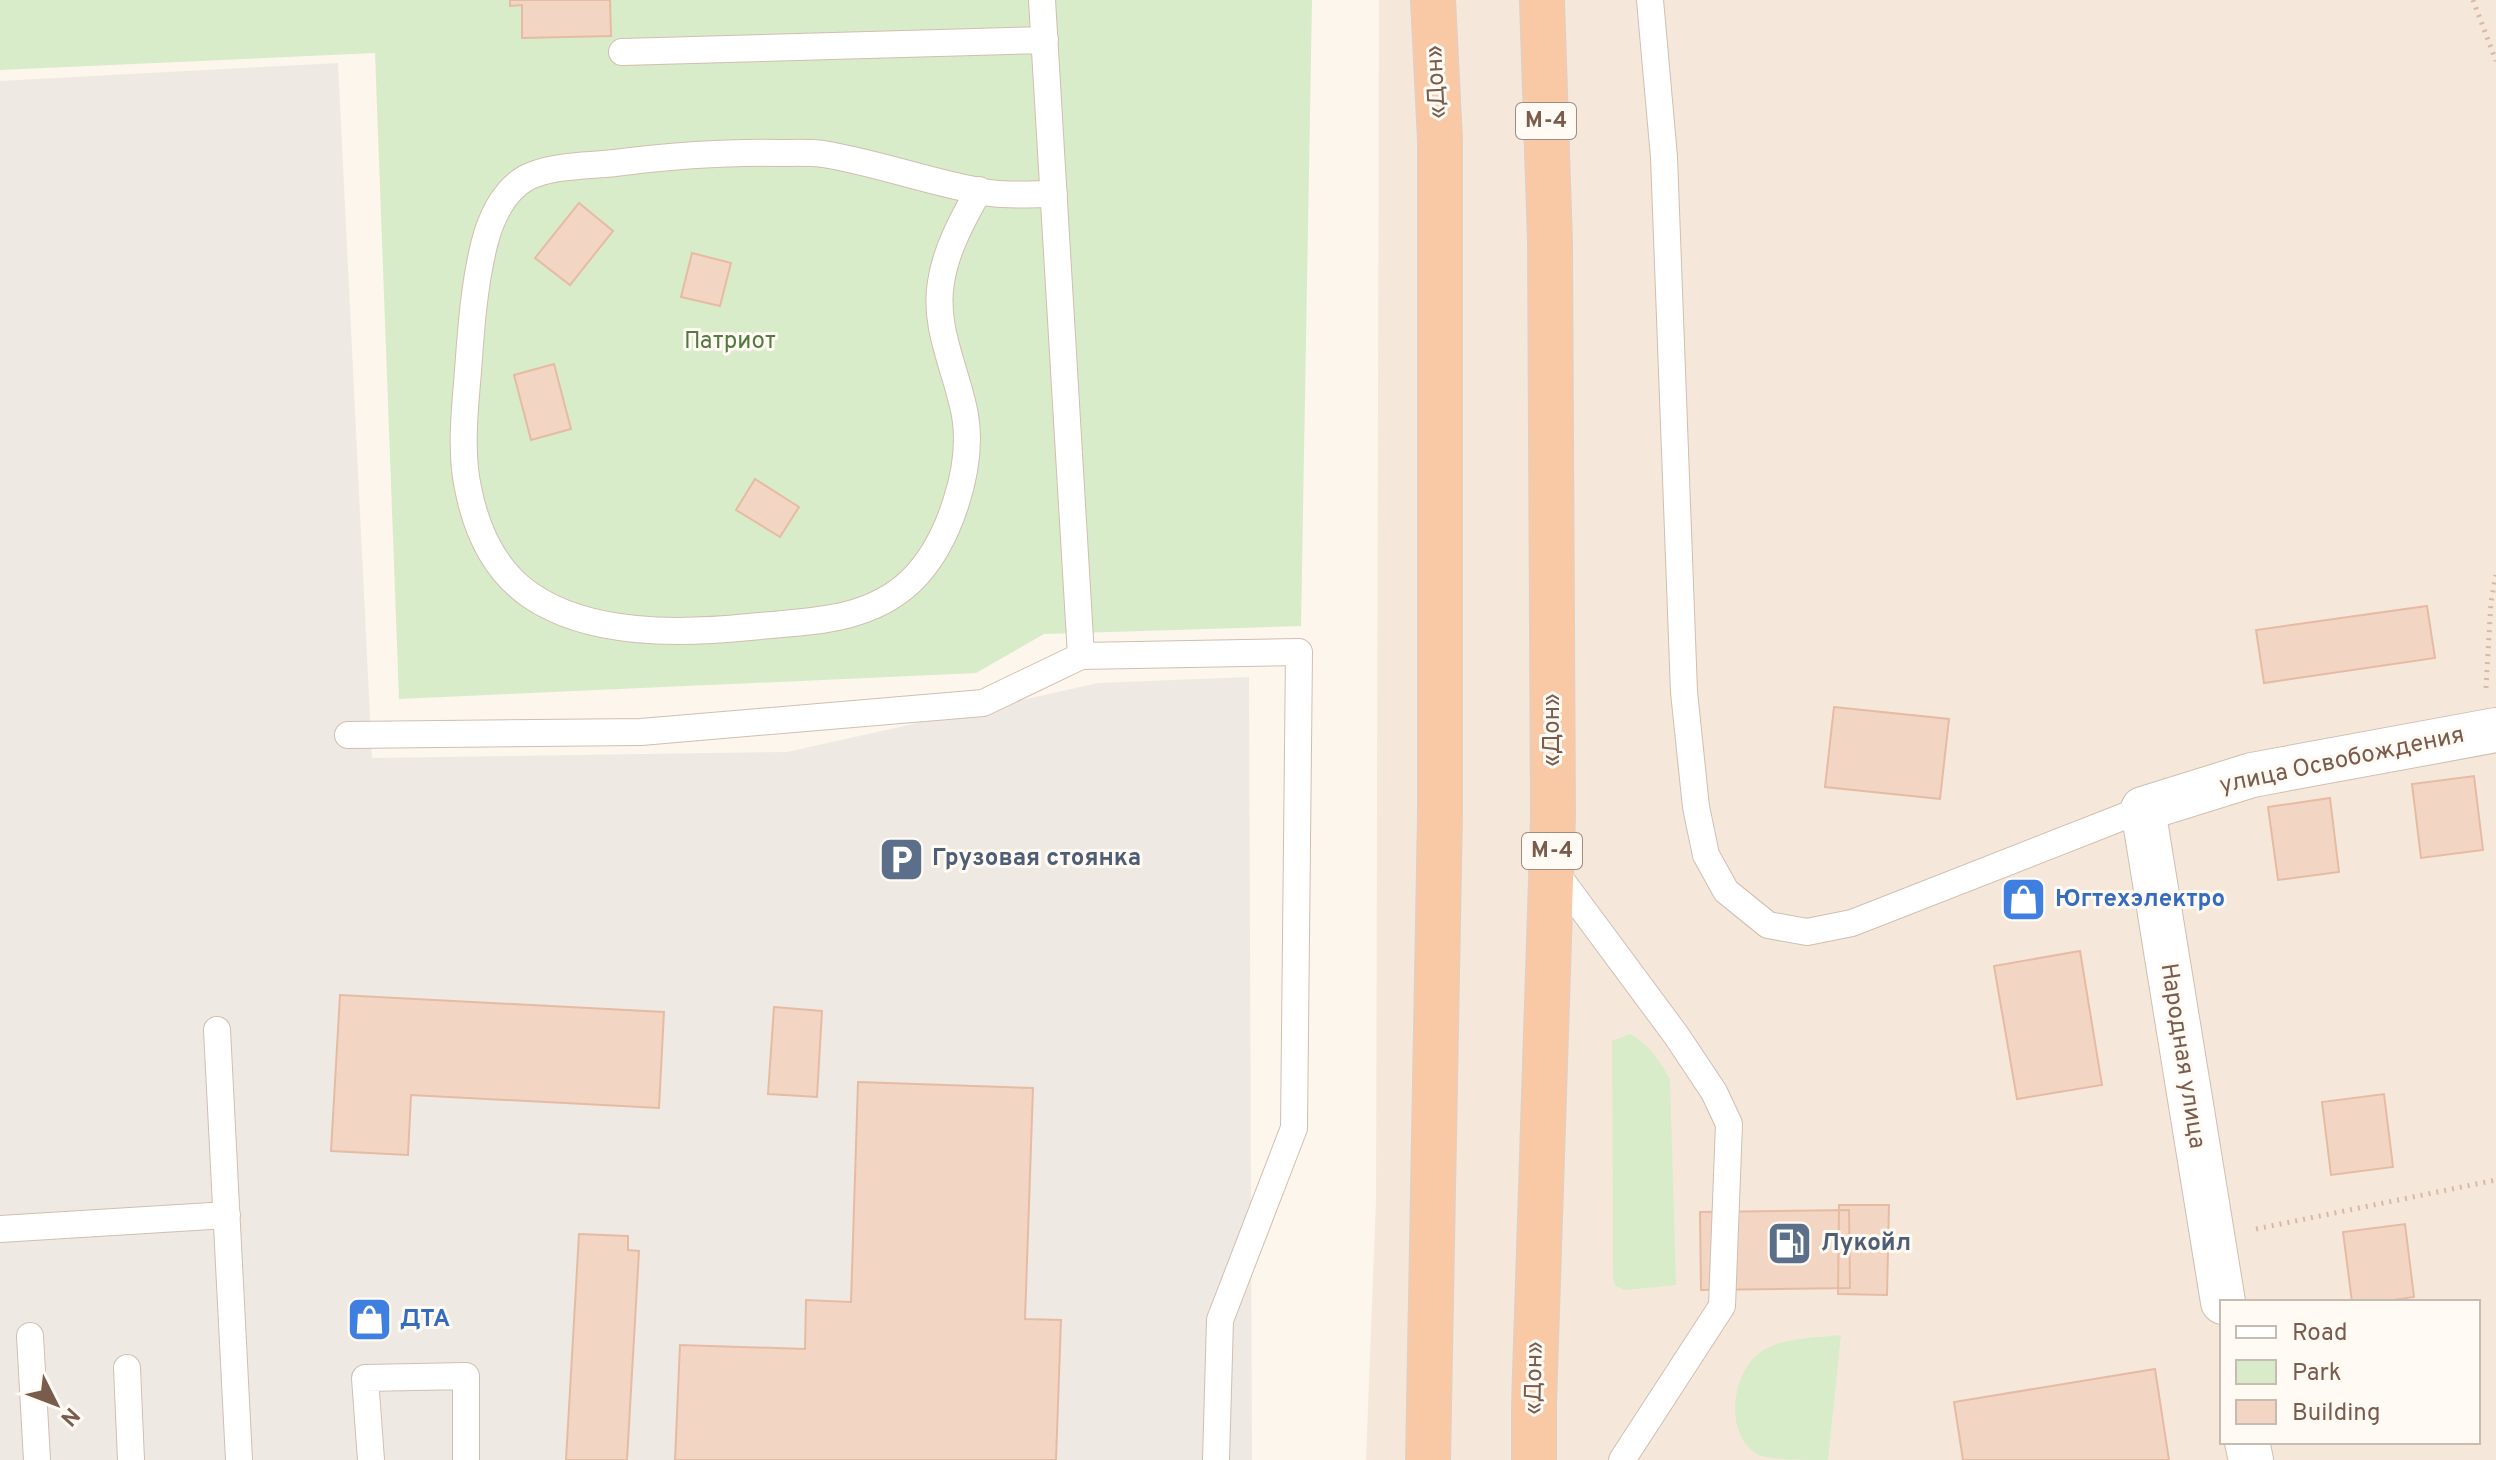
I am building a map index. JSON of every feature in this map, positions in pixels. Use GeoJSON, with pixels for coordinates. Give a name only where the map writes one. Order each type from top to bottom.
{"type":"FeatureCollection","features":[{"type":"Feature","properties":{"kind":"highway","name":"«Дон»"},"geometry":{"type":"LineString","coordinates":[[1428,1460],[1440,814],[1440,140],[1433,0]]}},
{"type":"Feature","properties":{"kind":"highway","name":"«Дон»"},"geometry":{"type":"LineString","coordinates":[[1534,1460],[1552,867],[1550,258],[1542,0]]}},
{"type":"Feature","properties":{"kind":"street","name":"улица Освобождения"},"geometry":{"type":"LineString","coordinates":[[2143,809],[2252,775],[2490,732]]}},
{"type":"Feature","properties":{"kind":"street","name":"Народная улица"},"geometry":{"type":"LineString","coordinates":[[2143,809],[2223,1300]]}},
{"type":"Feature","properties":{"kind":"lane"},"geometry":{"type":"LineString","coordinates":[[1042,0],[1081,656]]}},
{"type":"Feature","properties":{"kind":"lane"},"geometry":{"type":"LineString","coordinates":[[1650,0],[1664,157],[1684,692],[1696,807],[1703,843],[1706,855],[1726,891],[1768,925],[1807,932],[1852,923],[2143,809]]}},
{"type":"Feature","properties":{"kind":"lane"},"geometry":{"type":"LineString","coordinates":[[622,52],[1045,40]]}},
{"type":"Feature","properties":{"kind":"lane"},"geometry":{"type":"LineString","coordinates":[[979,190],[958,227],[940,284],[941,319],[951,368],[965,413],[968,455],[957,497],[932,555],[912,580],[889,599],[853,616],[734,628],[611,627],[567,615],[554,608],[529,594],[500,567],[479,530],[467,484],[464,419],[482,253],[497,210],[509,191],[528,177],[551,171],[685,154],[821,154],[979,190],[994,194],[1054,194]]}},
{"type":"Feature","properties":{"kind":"lane"},"geometry":{"type":"LineString","coordinates":[[348,735],[641,732],[983,703],[1081,656],[1299,652],[1294,1128],[1220,1320],[1216,1460]]}},
{"type":"Feature","properties":{"kind":"lane"},"geometry":{"type":"LineString","coordinates":[[1552,867],[1676,1035],[1714,1092],[1729,1124],[1722,1306],[1622,1460]]}},
{"type":"Feature","properties":{"kind":"lane"},"geometry":{"type":"LineString","coordinates":[[217,1030],[239,1460]]}},
{"type":"Feature","properties":{"kind":"lane"},"geometry":{"type":"LineString","coordinates":[[0,1229],[227,1215]]}},
{"type":"Feature","properties":{"kind":"lane"},"geometry":{"type":"LineString","coordinates":[[30,1336],[37,1460]]}},
{"type":"Feature","properties":{"kind":"lane"},"geometry":{"type":"LineString","coordinates":[[127,1368],[131,1460]]}},
{"type":"Feature","properties":{"kind":"lane"},"geometry":{"type":"LineString","coordinates":[[371,1460],[365,1378],[466,1376],[466,1460]]}},
{"type":"Feature","properties":{"kind":"path"},"geometry":{"type":"LineString","coordinates":[[2473,0],[2496,61]]}},
{"type":"Feature","properties":{"kind":"path"},"geometry":{"type":"LineString","coordinates":[[2490,732],[2491,602],[2496,575]]}},
{"type":"Feature","properties":{"kind":"path"},"geometry":{"type":"LineString","coordinates":[[2211,1237],[2496,1180]]}},
{"type":"Feature","properties":{"kind":"shaded area"},"geometry":{"type":"Polygon","coordinates":[[[1379,0],[2496,0],[2496,1460],[1366,1460],[1376,1200],[1379,0]]]}},
{"type":"Feature","properties":{"kind":"shaded area"},"geometry":{"type":"Polygon","coordinates":[[[338,63],[372,758],[787,752],[1098,683],[1249,677],[1252,1460],[0,1460],[0,81],[338,63]]]}},
{"type":"Feature","properties":{"kind":"green space","name":"Патриот"},"geometry":{"type":"Polygon","coordinates":[[[0,0],[1312,0],[1301,626],[1044,634],[976,673],[399,699],[375,53],[0,70],[0,0]]]}},
{"type":"Feature","properties":{"kind":"green space"},"geometry":{"type":"Polygon","coordinates":[[[1630,1034],[1653,1054],[1670,1080],[1676,1285],[1625,1290],[1615,1286],[1613,1278],[1612,1041],[1630,1034]]]}},
{"type":"Feature","properties":{"kind":"green space"},"geometry":{"type":"Polygon","coordinates":[[[1841,1335],[1828,1460],[1761,1456],[1749,1448],[1736,1422],[1735,1407],[1741,1377],[1749,1364],[1758,1354],[1776,1344],[1841,1335]]]}},
{"type":"Feature","properties":{"kind":"building"},"geometry":{"type":"Polygon","coordinates":[[[510,0],[610,0],[611,36],[522,38],[522,5],[510,6],[510,0]]]}},
{"type":"Feature","properties":{"kind":"building"},"geometry":{"type":"Polygon","coordinates":[[[579,203],[613,231],[570,285],[535,258],[579,203]]]}},
{"type":"Feature","properties":{"kind":"building"},"geometry":{"type":"Polygon","coordinates":[[[692,253],[731,263],[720,306],[681,297],[692,253]]]}},
{"type":"Feature","properties":{"kind":"building"},"geometry":{"type":"Polygon","coordinates":[[[554,364],[571,429],[531,440],[514,375],[554,364]]]}},
{"type":"Feature","properties":{"kind":"building"},"geometry":{"type":"Polygon","coordinates":[[[755,479],[799,507],[780,537],[736,510],[755,479]]]}},
{"type":"Feature","properties":{"kind":"building"},"geometry":{"type":"Polygon","coordinates":[[[2427,606],[2435,658],[2264,683],[2256,630],[2427,606]]]}},
{"type":"Feature","properties":{"kind":"building"},"geometry":{"type":"Polygon","coordinates":[[[1834,707],[1949,719],[1940,799],[1825,787],[1834,707]]]}},
{"type":"Feature","properties":{"kind":"building"},"geometry":{"type":"Polygon","coordinates":[[[2474,776],[2483,850],[2421,858],[2412,784],[2474,776]]]}},
{"type":"Feature","properties":{"kind":"building"},"geometry":{"type":"Polygon","coordinates":[[[2330,798],[2339,872],[2278,880],[2268,807],[2330,798]]]}},
{"type":"Feature","properties":{"kind":"building"},"geometry":{"type":"Polygon","coordinates":[[[2080,951],[2102,1085],[2017,1099],[1994,966],[2080,951]]]}},
{"type":"Feature","properties":{"kind":"building"},"geometry":{"type":"Polygon","coordinates":[[[340,995],[664,1012],[659,1108],[411,1095],[408,1155],[331,1151],[340,995]]]}},
{"type":"Feature","properties":{"kind":"building"},"geometry":{"type":"Polygon","coordinates":[[[774,1007],[822,1011],[817,1097],[768,1094],[774,1007]]]}},
{"type":"Feature","properties":{"kind":"building"},"geometry":{"type":"Polygon","coordinates":[[[858,1082],[1033,1088],[1025,1319],[1061,1320],[1056,1460],[675,1460],[680,1345],[805,1349],[806,1300],[851,1302],[858,1082]]]}},
{"type":"Feature","properties":{"kind":"building"},"geometry":{"type":"Polygon","coordinates":[[[2384,1094],[2393,1167],[2331,1175],[2322,1102],[2384,1094]]]}},
{"type":"Feature","properties":{"kind":"building"},"geometry":{"type":"Polygon","coordinates":[[[1839,1205],[1889,1205],[1887,1295],[1838,1294],[1839,1205]]]}},
{"type":"Feature","properties":{"kind":"building"},"geometry":{"type":"Polygon","coordinates":[[[1849,1210],[1850,1288],[1701,1290],[1700,1212],[1849,1210]]]}},
{"type":"Feature","properties":{"kind":"building"},"geometry":{"type":"Polygon","coordinates":[[[2405,1224],[2414,1297],[2352,1300],[2343,1232],[2405,1224]]]}},
{"type":"Feature","properties":{"kind":"building"},"geometry":{"type":"Polygon","coordinates":[[[579,1234],[628,1236],[628,1250],[639,1251],[627,1460],[566,1460],[579,1234]]]}},
{"type":"Feature","properties":{"kind":"building"},"geometry":{"type":"Polygon","coordinates":[[[2155,1369],[2169,1460],[1963,1460],[1954,1402],[2155,1369]]]}},
{"type":"Feature","properties":{"kind":"place","name":"Грузовая стоянка"},"geometry":{"type":"Point","coordinates":[901,859]}},
{"type":"Feature","properties":{"kind":"place","name":"Югтехэлектро"},"geometry":{"type":"Point","coordinates":[2024,900]}},
{"type":"Feature","properties":{"kind":"place","name":"Лукойл"},"geometry":{"type":"Point","coordinates":[1790,1244]}},
{"type":"Feature","properties":{"kind":"place","name":"ДТА"},"geometry":{"type":"Point","coordinates":[369,1320]}}]}
